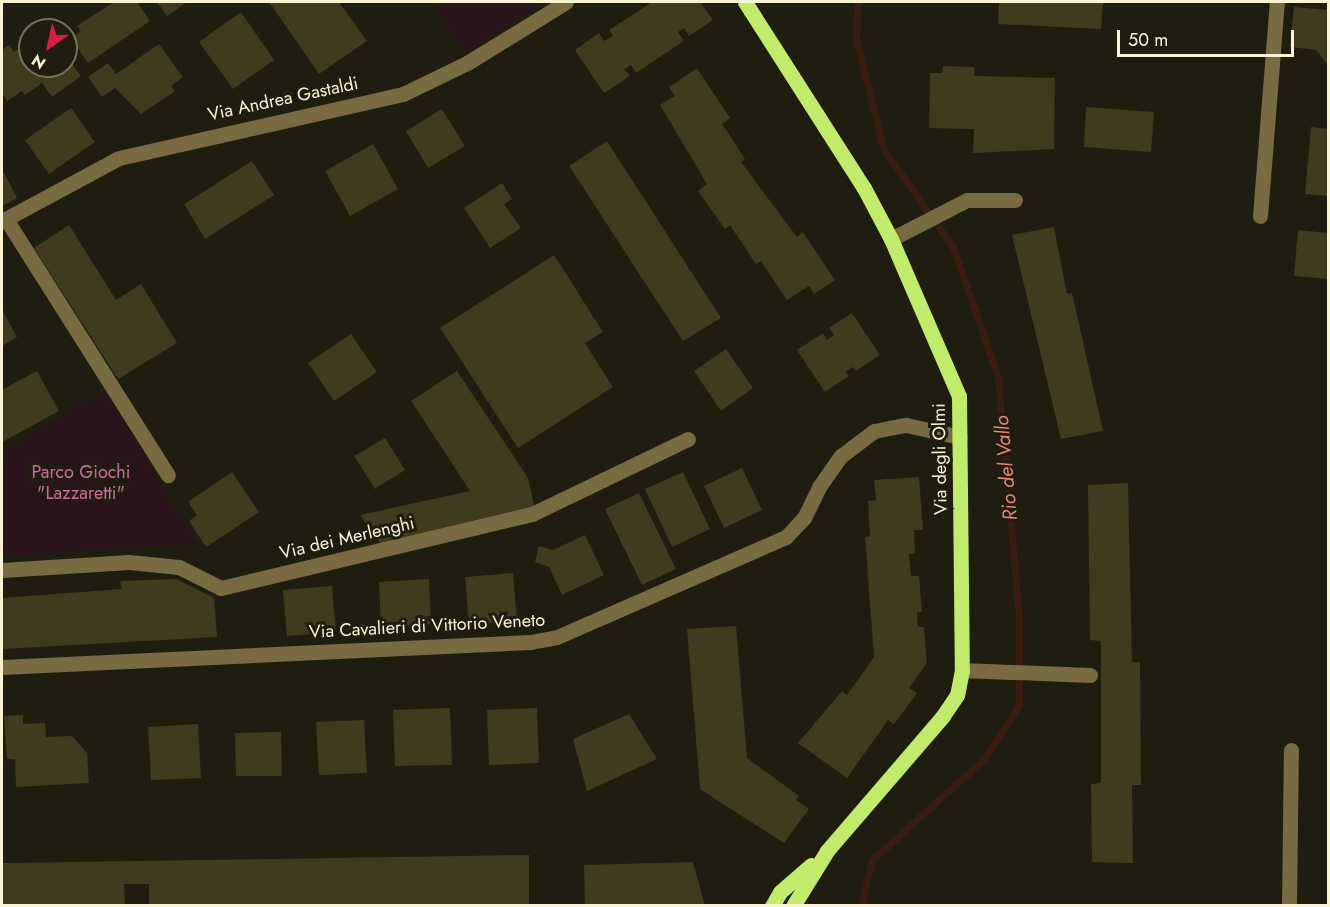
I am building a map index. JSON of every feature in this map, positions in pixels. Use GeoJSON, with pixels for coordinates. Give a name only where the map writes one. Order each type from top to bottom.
{"type":"FeatureCollection","features":[{"type":"Feature","properties":{"kind":"main road","name":"Via degli Olmi"},"geometry":{"type":"LineString","coordinates":[[745,2],[849,160],[891,239],[956,385],[960,437],[962,670],[957,695],[943,716],[826,851],[780,892],[772,906]]}},
{"type":"Feature","properties":{"kind":"main road","name":"Via degli Olmi"},"geometry":{"type":"LineString","coordinates":[[793,906],[826,851]]}},
{"type":"Feature","properties":{"kind":"street","name":"Via Andrea Gastaldi"},"geometry":{"type":"LineString","coordinates":[[4,220],[119,158],[403,94],[467,63],[566,2]]}},
{"type":"Feature","properties":{"kind":"street"},"geometry":{"type":"LineString","coordinates":[[1260,216],[1277,2]]}},
{"type":"Feature","properties":{"kind":"street"},"geometry":{"type":"LineString","coordinates":[[891,239],[966,200],[1015,200]]}},
{"type":"Feature","properties":{"kind":"street"},"geometry":{"type":"LineString","coordinates":[[4,220],[168,475]]}},
{"type":"Feature","properties":{"kind":"street","name":"Via Cavalieri di Vittorio Veneto"},"geometry":{"type":"LineString","coordinates":[[2,667],[531,642],[558,637],[786,537],[804,518],[819,487],[841,456],[874,431],[906,425],[960,437]]}},
{"type":"Feature","properties":{"kind":"street","name":"Via dei Merlenghi"},"geometry":{"type":"LineString","coordinates":[[2,570],[129,562],[179,567],[221,588],[532,514],[688,439]]}},
{"type":"Feature","properties":{"kind":"street"},"geometry":{"type":"LineString","coordinates":[[962,670],[1090,675]]}},
{"type":"Feature","properties":{"kind":"street"},"geometry":{"type":"LineString","coordinates":[[1289,906],[1291,750]]}},
{"type":"Feature","properties":{"kind":"green space"},"geometry":{"type":"Polygon","coordinates":[[[432,2],[547,2],[465,51],[432,2]]]}},
{"type":"Feature","properties":{"kind":"green space","name":"Parco Giochi \"Lazzaretti\""},"geometry":{"type":"Polygon","coordinates":[[[106,390],[196,544],[2,556],[2,451],[106,390]]]}},
{"type":"Feature","properties":{"kind":"building"},"geometry":{"type":"Polygon","coordinates":[[[114,2],[137,2],[150,21],[88,63],[78,48],[78,33],[81,31],[78,25],[114,2]]]}},
{"type":"Feature","properties":{"kind":"building"},"geometry":{"type":"Polygon","coordinates":[[[157,2],[187,2],[167,16],[157,2]]]}},
{"type":"Feature","properties":{"kind":"building"},"geometry":{"type":"Polygon","coordinates":[[[269,2],[339,2],[367,41],[319,74],[269,2]]]}},
{"type":"Feature","properties":{"kind":"building"},"geometry":{"type":"Polygon","coordinates":[[[652,2],[700,2],[713,20],[689,36],[684,28],[678,32],[684,41],[636,73],[631,65],[624,69],[630,76],[604,93],[575,50],[599,33],[604,41],[613,36],[609,30],[652,2]]]}},
{"type":"Feature","properties":{"kind":"building"},"geometry":{"type":"Polygon","coordinates":[[[999,2],[1103,2],[1101,29],[998,24],[999,2]]]}},
{"type":"Feature","properties":{"kind":"building"},"geometry":{"type":"Polygon","coordinates":[[[1294,7],[1328,10],[1328,65],[1316,50],[1290,47],[1294,7]]]}},
{"type":"Feature","properties":{"kind":"building"},"geometry":{"type":"Polygon","coordinates":[[[241,12],[274,60],[233,89],[199,42],[241,12]]]}},
{"type":"Feature","properties":{"kind":"building"},"geometry":{"type":"Polygon","coordinates":[[[159,44],[183,77],[171,86],[175,91],[141,114],[115,88],[102,97],[88,77],[108,63],[116,74],[159,44]]]}},
{"type":"Feature","properties":{"kind":"building"},"geometry":{"type":"Polygon","coordinates":[[[9,45],[14,52],[18,49],[18,78],[78,78],[78,72],[81,76],[52,97],[42,83],[25,95],[22,91],[7,101],[2,93],[2,50],[9,45]]]}},
{"type":"Feature","properties":{"kind":"building"},"geometry":{"type":"Polygon","coordinates":[[[943,66],[974,67],[974,76],[1055,78],[1054,149],[973,153],[974,129],[929,128],[930,73],[942,73],[943,66]]]}},
{"type":"Feature","properties":{"kind":"building"},"geometry":{"type":"Polygon","coordinates":[[[697,68],[730,118],[722,124],[745,159],[741,162],[797,237],[803,232],[835,280],[814,294],[809,286],[787,300],[761,261],[756,264],[730,225],[725,229],[698,191],[707,184],[660,105],[675,96],[669,87],[697,68]]]}},
{"type":"Feature","properties":{"kind":"building"},"geometry":{"type":"Polygon","coordinates":[[[1086,107],[1154,112],[1151,152],[1084,147],[1086,107]]]}},
{"type":"Feature","properties":{"kind":"building"},"geometry":{"type":"Polygon","coordinates":[[[71,108],[95,142],[49,174],[25,140],[71,108]]]}},
{"type":"Feature","properties":{"kind":"building"},"geometry":{"type":"Polygon","coordinates":[[[442,109],[465,146],[428,168],[406,131],[442,109]]]}},
{"type":"Feature","properties":{"kind":"building"},"geometry":{"type":"Polygon","coordinates":[[[1311,127],[1328,129],[1328,196],[1305,194],[1311,127]]]}},
{"type":"Feature","properties":{"kind":"building"},"geometry":{"type":"Polygon","coordinates":[[[607,141],[721,318],[683,341],[569,166],[607,141]]]}},
{"type":"Feature","properties":{"kind":"building"},"geometry":{"type":"Polygon","coordinates":[[[373,144],[398,189],[350,216],[325,171],[373,144]]]}},
{"type":"Feature","properties":{"kind":"building"},"geometry":{"type":"Polygon","coordinates":[[[252,161],[274,195],[205,239],[184,204],[252,161]]]}},
{"type":"Feature","properties":{"kind":"building"},"geometry":{"type":"Polygon","coordinates":[[[2,169],[17,198],[2,206],[2,169]]]}},
{"type":"Feature","properties":{"kind":"building"},"geometry":{"type":"Polygon","coordinates":[[[502,183],[512,199],[504,204],[521,228],[490,248],[464,208],[502,183]]]}},
{"type":"Feature","properties":{"kind":"building"},"geometry":{"type":"Polygon","coordinates":[[[69,225],[116,300],[141,284],[177,343],[118,379],[34,248],[69,225]]]}},
{"type":"Feature","properties":{"kind":"building"},"geometry":{"type":"Polygon","coordinates":[[[1054,227],[1067,294],[1072,293],[1103,431],[1061,439],[1012,235],[1054,227]]]}},
{"type":"Feature","properties":{"kind":"building"},"geometry":{"type":"Polygon","coordinates":[[[1298,230],[1328,233],[1328,279],[1294,276],[1298,230]]]}},
{"type":"Feature","properties":{"kind":"building"},"geometry":{"type":"Polygon","coordinates":[[[554,255],[603,332],[585,343],[613,387],[518,448],[440,328],[554,255]]]}},
{"type":"Feature","properties":{"kind":"building"},"geometry":{"type":"Polygon","coordinates":[[[2,310],[17,337],[2,346],[2,310]]]}},
{"type":"Feature","properties":{"kind":"building"},"geometry":{"type":"Polygon","coordinates":[[[852,313],[880,355],[856,371],[853,367],[845,372],[849,376],[825,392],[797,350],[823,333],[827,340],[834,335],[829,328],[852,313]]]}},
{"type":"Feature","properties":{"kind":"building"},"geometry":{"type":"Polygon","coordinates":[[[351,334],[377,372],[334,401],[308,363],[351,334]]]}},
{"type":"Feature","properties":{"kind":"building"},"geometry":{"type":"Polygon","coordinates":[[[726,349],[753,388],[721,411],[694,371],[726,349]]]}},
{"type":"Feature","properties":{"kind":"building"},"geometry":{"type":"Polygon","coordinates":[[[37,371],[59,411],[2,442],[2,390],[37,371]]]}},
{"type":"Feature","properties":{"kind":"building"},"geometry":{"type":"Polygon","coordinates":[[[457,371],[528,478],[535,509],[380,543],[360,515],[470,491],[411,401],[457,371]]]}},
{"type":"Feature","properties":{"kind":"building"},"geometry":{"type":"Polygon","coordinates":[[[385,438],[405,470],[375,489],[354,456],[385,438]]]}},
{"type":"Feature","properties":{"kind":"building"},"geometry":{"type":"Polygon","coordinates":[[[742,468],[762,510],[724,528],[704,486],[742,468]]]}},
{"type":"Feature","properties":{"kind":"building"},"geometry":{"type":"Polygon","coordinates":[[[232,472],[259,512],[206,547],[189,521],[197,515],[188,502],[232,472]]]}},
{"type":"Feature","properties":{"kind":"building"},"geometry":{"type":"Polygon","coordinates":[[[683,472],[710,529],[672,547],[645,489],[683,472]]]}},
{"type":"Feature","properties":{"kind":"building"},"geometry":{"type":"Polygon","coordinates":[[[919,477],[923,530],[914,530],[915,553],[909,554],[911,576],[919,576],[922,612],[917,612],[918,627],[924,627],[927,663],[909,688],[917,693],[894,724],[888,720],[847,778],[798,743],[842,691],[847,695],[874,657],[865,537],[870,536],[868,501],[876,500],[874,480],[919,477]]]}},
{"type":"Feature","properties":{"kind":"building"},"geometry":{"type":"Polygon","coordinates":[[[1128,483],[1132,662],[1140,662],[1141,785],[1132,785],[1133,863],[1092,862],[1091,784],[1101,783],[1101,641],[1090,640],[1088,485],[1128,483]]]}},
{"type":"Feature","properties":{"kind":"building"},"geometry":{"type":"Polygon","coordinates":[[[639,493],[676,569],[642,585],[605,509],[639,493]]]}},
{"type":"Feature","properties":{"kind":"building"},"geometry":{"type":"Polygon","coordinates":[[[585,535],[604,575],[562,595],[549,567],[535,562],[539,546],[553,550],[585,535]]]}},
{"type":"Feature","properties":{"kind":"building"},"geometry":{"type":"Polygon","coordinates":[[[513,573],[517,621],[469,625],[465,577],[513,573]]]}},
{"type":"Feature","properties":{"kind":"building"},"geometry":{"type":"Polygon","coordinates":[[[176,579],[214,598],[217,637],[2,649],[2,598],[122,589],[120,581],[176,579]]]}},
{"type":"Feature","properties":{"kind":"building"},"geometry":{"type":"Polygon","coordinates":[[[429,579],[431,624],[381,627],[379,582],[429,579]]]}},
{"type":"Feature","properties":{"kind":"building"},"geometry":{"type":"Polygon","coordinates":[[[332,586],[336,632],[287,636],[283,590],[332,586]]]}},
{"type":"Feature","properties":{"kind":"building"},"geometry":{"type":"Polygon","coordinates":[[[736,626],[747,758],[799,796],[796,800],[809,809],[784,843],[700,789],[687,629],[736,626]]]}},
{"type":"Feature","properties":{"kind":"building"},"geometry":{"type":"Polygon","coordinates":[[[450,708],[452,765],[395,766],[393,710],[450,708]]]}},
{"type":"Feature","properties":{"kind":"building"},"geometry":{"type":"Polygon","coordinates":[[[537,708],[539,763],[489,765],[487,710],[537,708]]]}},
{"type":"Feature","properties":{"kind":"building"},"geometry":{"type":"Polygon","coordinates":[[[629,714],[657,759],[587,791],[573,739],[629,714]]]}},
{"type":"Feature","properties":{"kind":"building"},"geometry":{"type":"Polygon","coordinates":[[[23,715],[23,724],[45,723],[46,737],[72,736],[87,753],[89,783],[16,787],[15,759],[7,759],[4,716],[23,715]]]}},
{"type":"Feature","properties":{"kind":"building"},"geometry":{"type":"Polygon","coordinates":[[[364,720],[367,773],[319,775],[316,722],[364,720]]]}},
{"type":"Feature","properties":{"kind":"building"},"geometry":{"type":"Polygon","coordinates":[[[198,724],[201,778],[151,780],[148,727],[198,724]]]}},
{"type":"Feature","properties":{"kind":"building"},"geometry":{"type":"Polygon","coordinates":[[[281,732],[282,776],[236,776],[235,733],[281,732]]]}},
{"type":"Feature","properties":{"kind":"building"},"geometry":{"type":"Polygon","coordinates":[[[529,855],[529,906],[149,906],[149,884],[124,884],[125,906],[2,906],[2,863],[529,855]]]}},
{"type":"Feature","properties":{"kind":"building"},"geometry":{"type":"Polygon","coordinates":[[[693,862],[705,906],[585,906],[584,865],[693,862]]]}},
{"type":"Feature","properties":{"kind":"waterway","name":"Rio del Vallo"},"geometry":{"type":"LineString","coordinates":[[858,2],[856,38],[884,150],[953,247],[998,377],[1019,618],[1019,705],[984,759],[872,860],[861,906]]}}]}
